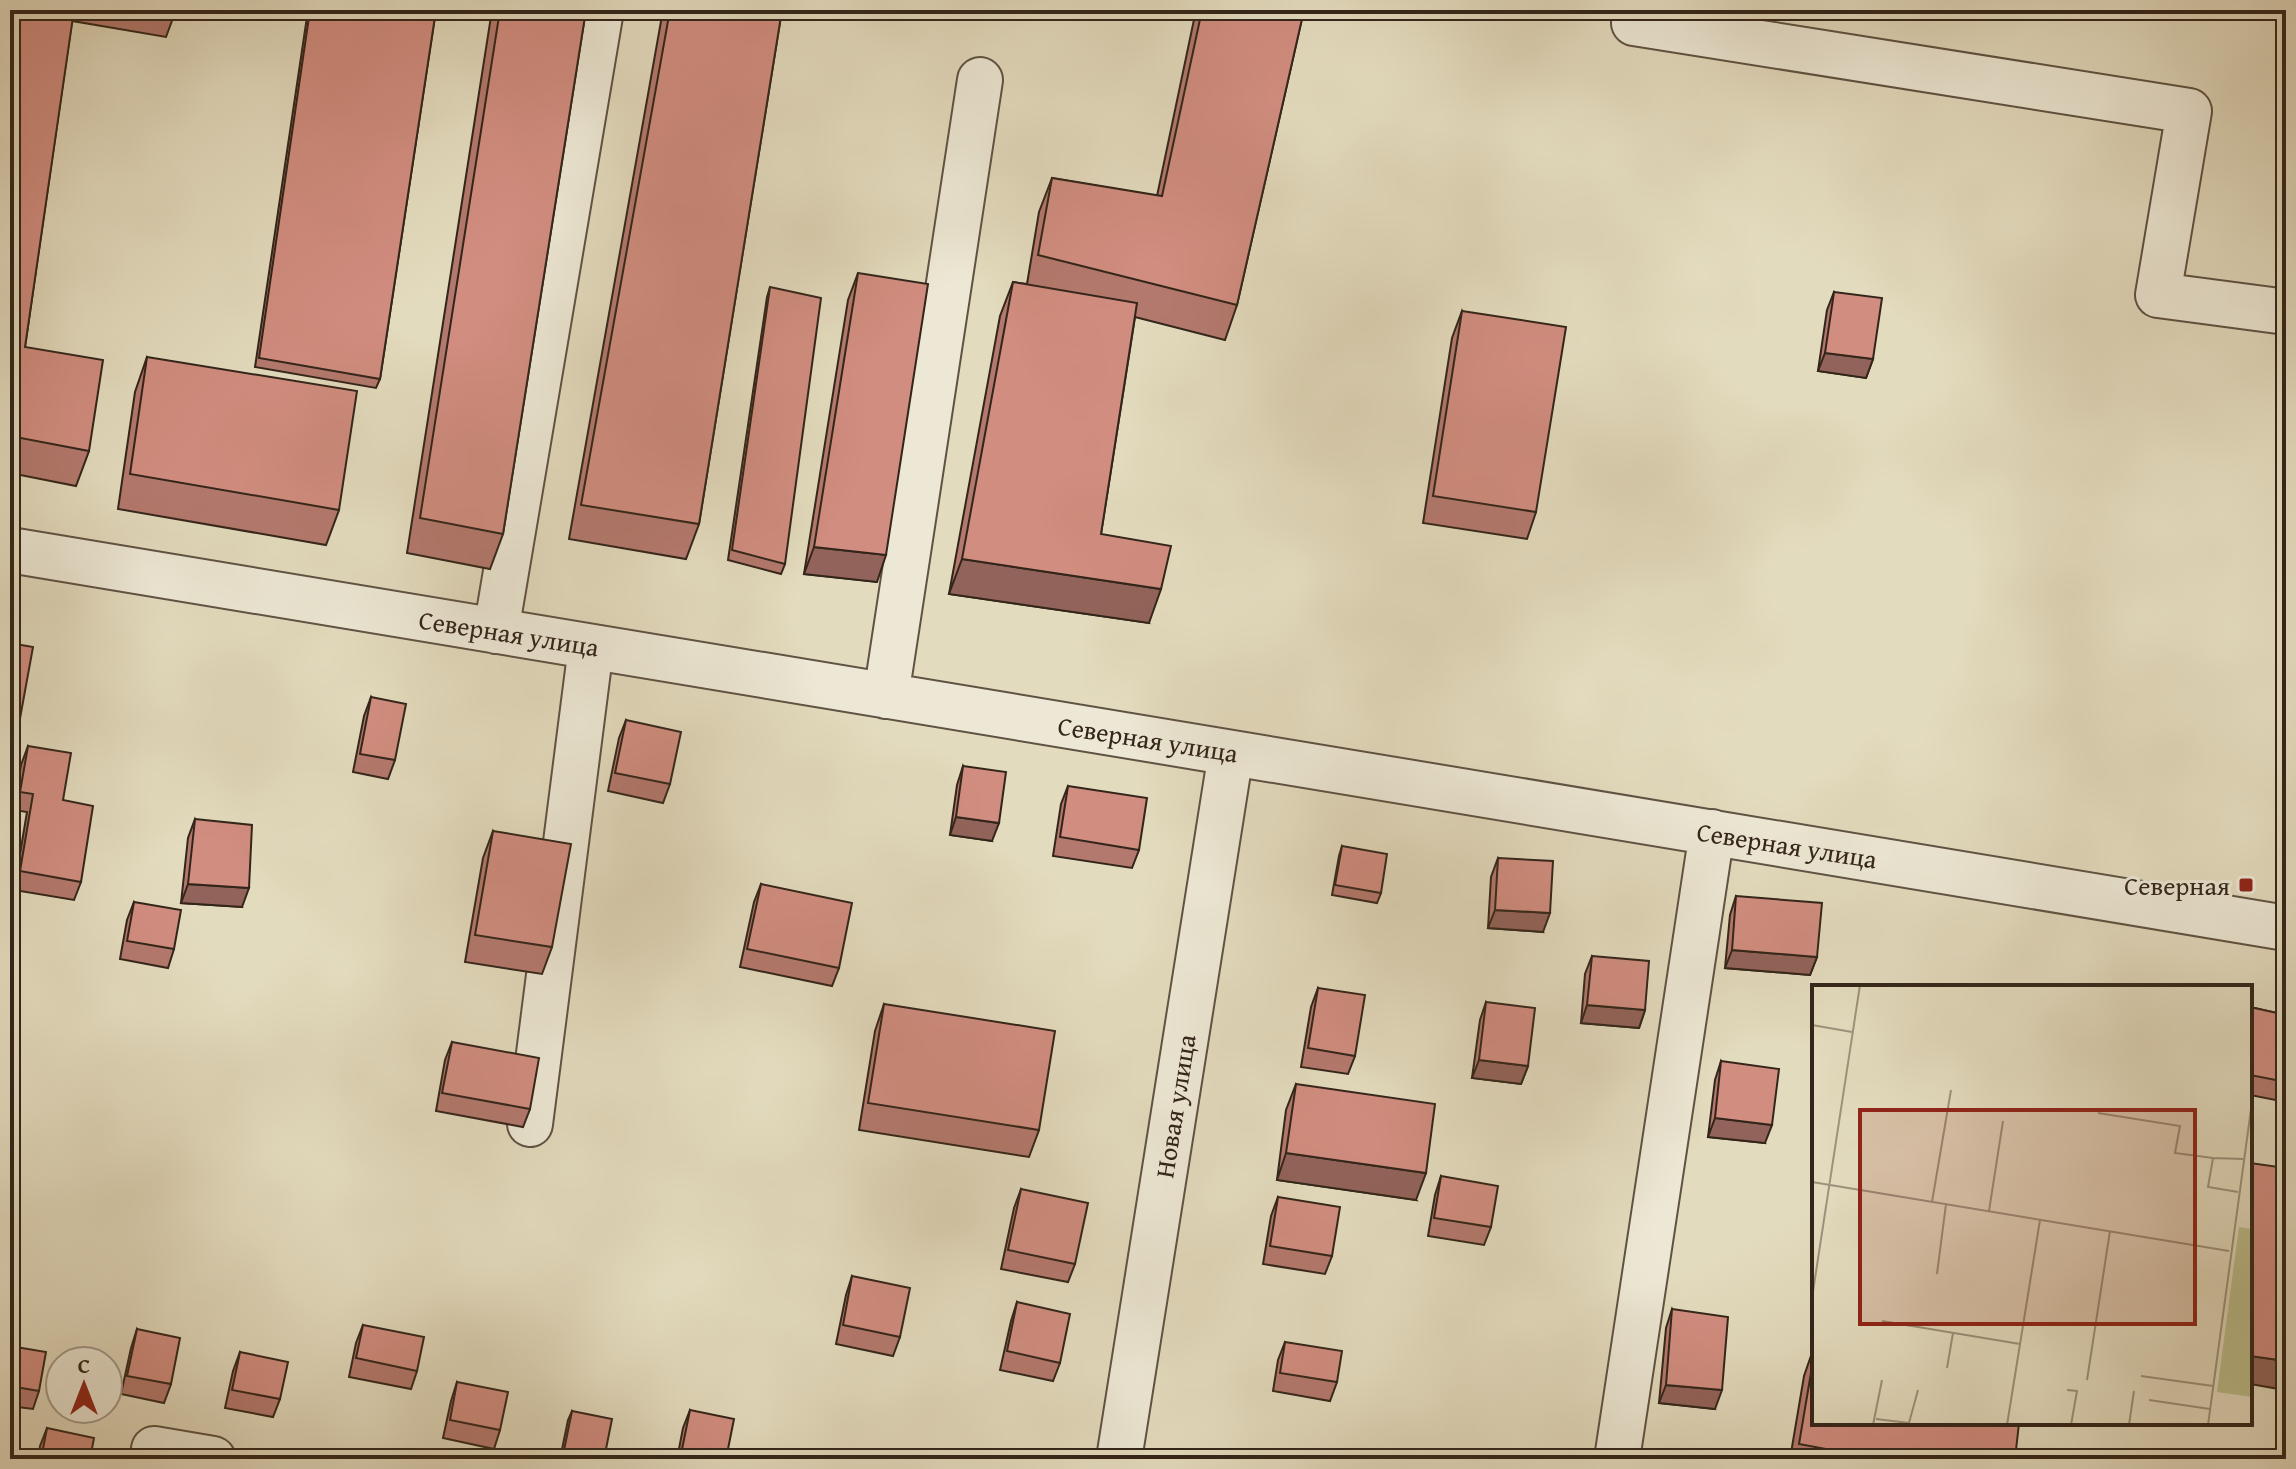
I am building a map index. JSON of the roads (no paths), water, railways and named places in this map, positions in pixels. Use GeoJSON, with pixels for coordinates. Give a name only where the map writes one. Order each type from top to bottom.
{"type":"FeatureCollection","features":[{"type":"Feature","properties":{"kind":"street"},"geometry":{"type":"LineString","coordinates":[[496,631],[601,10]]}},
{"type":"Feature","properties":{"kind":"street"},"geometry":{"type":"LineString","coordinates":[[1634,23],[2189,111],[2158,295],[2286,312]]}},
{"type":"Feature","properties":{"kind":"street"},"geometry":{"type":"LineString","coordinates":[[886,696],[980,80]]}},
{"type":"Feature","properties":{"kind":"street","name":"Северная улица"},"geometry":{"type":"LineString","coordinates":[[10,550],[2286,928]]}},
{"type":"Feature","properties":{"kind":"street"},"geometry":{"type":"LineString","coordinates":[[530,1124],[591,647]]}},
{"type":"Feature","properties":{"kind":"street","name":"Новая улица"},"geometry":{"type":"LineString","coordinates":[[1119,1459],[1231,753]]}},
{"type":"Feature","properties":{"kind":"street"},"geometry":{"type":"LineString","coordinates":[[1617,1459],[1712,832]]}},
{"type":"Feature","properties":{"kind":"street"},"geometry":{"type":"LineString","coordinates":[[154,1449],[213,1459]]}},
{"type":"Feature","properties":{"kind":"place","name":"Северная"},"geometry":{"type":"Point","coordinates":[2246,885]}}]}
